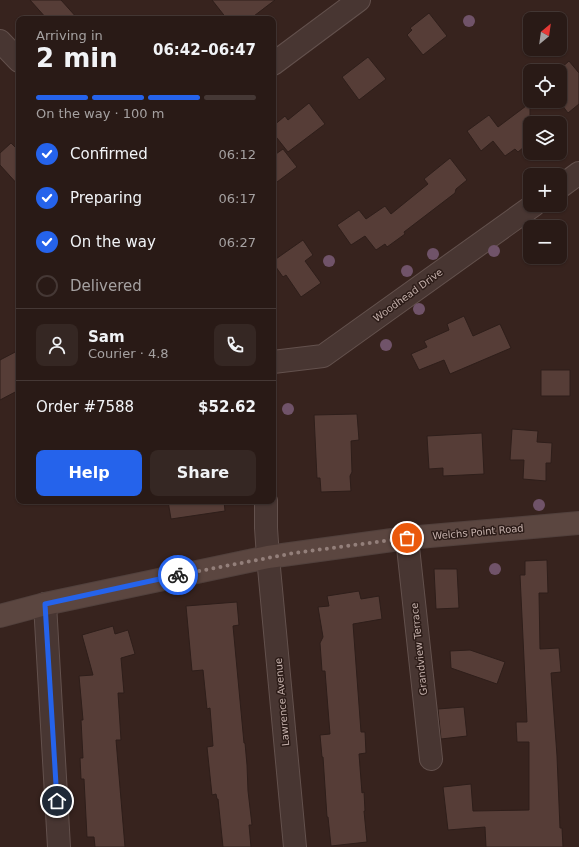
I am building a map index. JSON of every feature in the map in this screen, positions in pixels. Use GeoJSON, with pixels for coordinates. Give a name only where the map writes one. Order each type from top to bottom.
{"type":"FeatureCollection","features":[{"type":"Feature","properties":{"kind":"main road","name":"Welchs Point Road"},"geometry":{"type":"LineString","coordinates":[[0,616],[45,604],[268,557],[407,538],[579,523]]}},
{"type":"Feature","properties":{"kind":"street"},"geometry":{"type":"LineString","coordinates":[[276,62],[359,0]]}},
{"type":"Feature","properties":{"kind":"street"},"geometry":{"type":"LineString","coordinates":[[0,41],[16,58]]}},
{"type":"Feature","properties":{"kind":"street"},"geometry":{"type":"LineString","coordinates":[[567,182],[579,173]]}},
{"type":"Feature","properties":{"kind":"street","name":"Woodhead Drive"},"geometry":{"type":"LineString","coordinates":[[276,362],[323,356],[524,212]]}},
{"type":"Feature","properties":{"kind":"street","name":"Lawrence Avenue"},"geometry":{"type":"LineString","coordinates":[[266,504],[268,557],[295,847]]}},
{"type":"Feature","properties":{"kind":"street","name":"Grandview Terrace"},"geometry":{"type":"LineString","coordinates":[[407,538],[431,759]]}},
{"type":"Feature","properties":{"kind":"street"},"geometry":{"type":"LineString","coordinates":[[45,604],[59,847]]}},
{"type":"Feature","properties":{"kind":"building"},"geometry":{"type":"Polygon","coordinates":[[[30,0],[61,0],[75,16],[44,16],[30,0]]]}},
{"type":"Feature","properties":{"kind":"building"},"geometry":{"type":"Polygon","coordinates":[[[212,0],[275,0],[254,16],[225,16],[212,0]]]}},
{"type":"Feature","properties":{"kind":"building"},"geometry":{"type":"Polygon","coordinates":[[[429,13],[447,36],[423,55],[407,35],[412,30],[410,28],[429,13]]]}},
{"type":"Feature","properties":{"kind":"building"},"geometry":{"type":"Polygon","coordinates":[[[368,57],[386,79],[359,100],[342,77],[368,57]]]}},
{"type":"Feature","properties":{"kind":"building"},"geometry":{"type":"Polygon","coordinates":[[[569,61],[579,73],[579,104],[568,113],[564,108],[567,108],[567,64],[566,64],[569,61]]]}},
{"type":"Feature","properties":{"kind":"building"},"geometry":{"type":"Polygon","coordinates":[[[309,103],[325,124],[288,152],[276,137],[276,124],[285,116],[288,120],[309,103]]]}},
{"type":"Feature","properties":{"kind":"building"},"geometry":{"type":"Polygon","coordinates":[[[523,108],[530,108],[530,116],[523,116],[523,148],[518,152],[515,149],[505,156],[493,141],[481,151],[467,131],[489,115],[498,127],[523,108]]]}},
{"type":"Feature","properties":{"kind":"building"},"geometry":{"type":"Polygon","coordinates":[[[11,143],[16,148],[16,183],[0,165],[0,153],[11,143]]]}},
{"type":"Feature","properties":{"kind":"building"},"geometry":{"type":"Polygon","coordinates":[[[283,149],[297,167],[276,183],[276,154],[283,149]]]}},
{"type":"Feature","properties":{"kind":"building"},"geometry":{"type":"Polygon","coordinates":[[[450,158],[467,180],[456,189],[455,193],[387,247],[385,244],[376,250],[365,236],[351,245],[337,225],[359,210],[366,219],[385,206],[391,214],[428,184],[424,179],[450,158]]]}},
{"type":"Feature","properties":{"kind":"building"},"geometry":{"type":"Polygon","coordinates":[[[303,240],[313,255],[305,261],[321,283],[301,297],[286,275],[283,277],[276,267],[276,259],[303,240]]]}},
{"type":"Feature","properties":{"kind":"building"},"geometry":{"type":"Polygon","coordinates":[[[464,316],[473,336],[500,324],[511,348],[450,374],[444,360],[419,370],[411,354],[427,347],[424,341],[449,330],[447,324],[464,316]]]}},
{"type":"Feature","properties":{"kind":"building"},"geometry":{"type":"Polygon","coordinates":[[[16,352],[16,392],[0,400],[0,360],[16,352]]]}},
{"type":"Feature","properties":{"kind":"building"},"geometry":{"type":"Polygon","coordinates":[[[541,370],[570,370],[570,396],[541,396],[541,370]]]}},
{"type":"Feature","properties":{"kind":"building"},"geometry":{"type":"Polygon","coordinates":[[[357,414],[359,440],[351,441],[351,491],[321,492],[320,478],[317,478],[314,415],[357,414]]]}},
{"type":"Feature","properties":{"kind":"building"},"geometry":{"type":"Polygon","coordinates":[[[512,429],[538,431],[537,442],[552,443],[551,463],[546,463],[546,481],[523,479],[524,460],[510,460],[512,429]]]}},
{"type":"Feature","properties":{"kind":"building"},"geometry":{"type":"Polygon","coordinates":[[[482,433],[484,474],[443,476],[443,468],[429,469],[427,436],[482,433]]]}},
{"type":"Feature","properties":{"kind":"building"},"geometry":{"type":"Polygon","coordinates":[[[168,504],[224,504],[225,511],[171,519],[168,504]]]}},
{"type":"Feature","properties":{"kind":"building"},"geometry":{"type":"Polygon","coordinates":[[[547,560],[548,593],[539,593],[540,649],[559,648],[561,672],[551,673],[560,828],[562,828],[563,847],[486,847],[485,827],[448,830],[443,787],[471,784],[473,811],[529,810],[529,742],[517,742],[516,722],[527,722],[520,575],[525,575],[525,561],[547,560]]]}},
{"type":"Feature","properties":{"kind":"building"},"geometry":{"type":"Polygon","coordinates":[[[434,569],[457,569],[459,608],[436,609],[434,569]]]}},
{"type":"Feature","properties":{"kind":"building"},"geometry":{"type":"Polygon","coordinates":[[[359,591],[361,599],[379,596],[382,619],[353,624],[361,732],[365,732],[366,753],[359,754],[362,793],[364,792],[367,842],[331,846],[320,735],[330,734],[325,671],[322,671],[320,643],[323,637],[318,607],[329,606],[327,596],[359,591]]]}},
{"type":"Feature","properties":{"kind":"building"},"geometry":{"type":"Polygon","coordinates":[[[237,602],[239,625],[233,626],[252,825],[249,825],[251,847],[223,847],[218,799],[216,794],[212,795],[207,747],[213,746],[210,708],[207,709],[203,670],[192,671],[186,606],[237,602]]]}},
{"type":"Feature","properties":{"kind":"building"},"geometry":{"type":"Polygon","coordinates":[[[113,626],[115,634],[128,630],[135,654],[121,658],[124,693],[118,693],[121,740],[116,740],[125,847],[95,847],[94,837],[87,837],[84,779],[81,779],[80,758],[83,758],[81,720],[83,720],[79,676],[93,675],[82,635],[113,626]]]}},
{"type":"Feature","properties":{"kind":"building"},"geometry":{"type":"Polygon","coordinates":[[[470,650],[505,662],[497,684],[451,668],[450,651],[470,650]]]}},
{"type":"Feature","properties":{"kind":"building"},"geometry":{"type":"Polygon","coordinates":[[[464,707],[467,736],[441,739],[438,709],[464,707]]]}},
{"type":"Feature","properties":{"kind":"way so far"},"geometry":{"type":"LineString","coordinates":[[178,575],[294,553],[407,538]]}},
{"type":"Feature","properties":{"kind":"route"},"geometry":{"type":"LineString","coordinates":[[57,801],[45,604],[178,575]]}}]}
